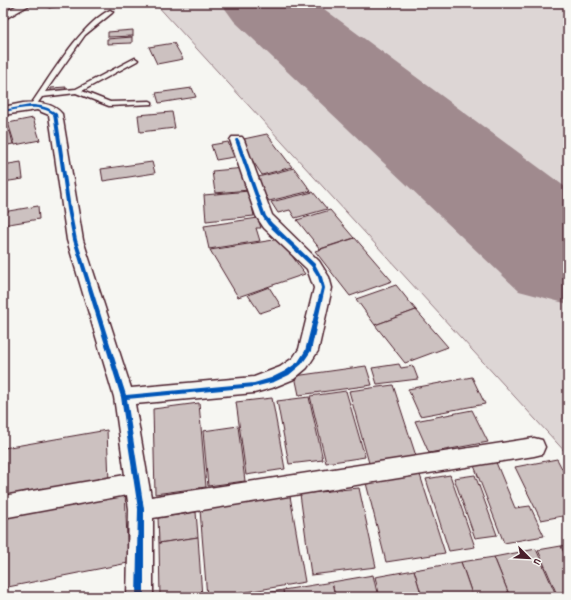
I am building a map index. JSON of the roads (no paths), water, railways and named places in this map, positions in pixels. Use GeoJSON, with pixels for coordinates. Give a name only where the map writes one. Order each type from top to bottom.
{"type":"FeatureCollection","features":[{"type":"Feature","properties":{"kind":"street"},"geometry":{"type":"LineString","coordinates":[[3,17],[28,3]]}},
{"type":"Feature","properties":{"kind":"street"},"geometry":{"type":"LineString","coordinates":[[3,111],[36,101],[56,114],[69,209],[76,240],[124,397],[141,509],[140,597]]}},
{"type":"Feature","properties":{"kind":"street"},"geometry":{"type":"LineString","coordinates":[[124,397],[254,386],[287,373],[300,363],[308,351],[323,288],[320,277],[313,265],[270,224],[264,216],[237,140]]}},
{"type":"Feature","properties":{"kind":"street"},"geometry":{"type":"LineString","coordinates":[[141,509],[534,447]]}},
{"type":"Feature","properties":{"kind":"street"},"geometry":{"type":"LineString","coordinates":[[3,507],[138,483]]}},
{"type":"Feature","properties":{"kind":"lane"},"geometry":{"type":"LineString","coordinates":[[36,101],[82,34],[110,12]]}},
{"type":"Feature","properties":{"kind":"lane"},"geometry":{"type":"LineString","coordinates":[[36,101],[77,92],[135,60]]}},
{"type":"Feature","properties":{"kind":"lane"},"geometry":{"type":"LineString","coordinates":[[77,92],[109,104],[150,103]]}}]}
